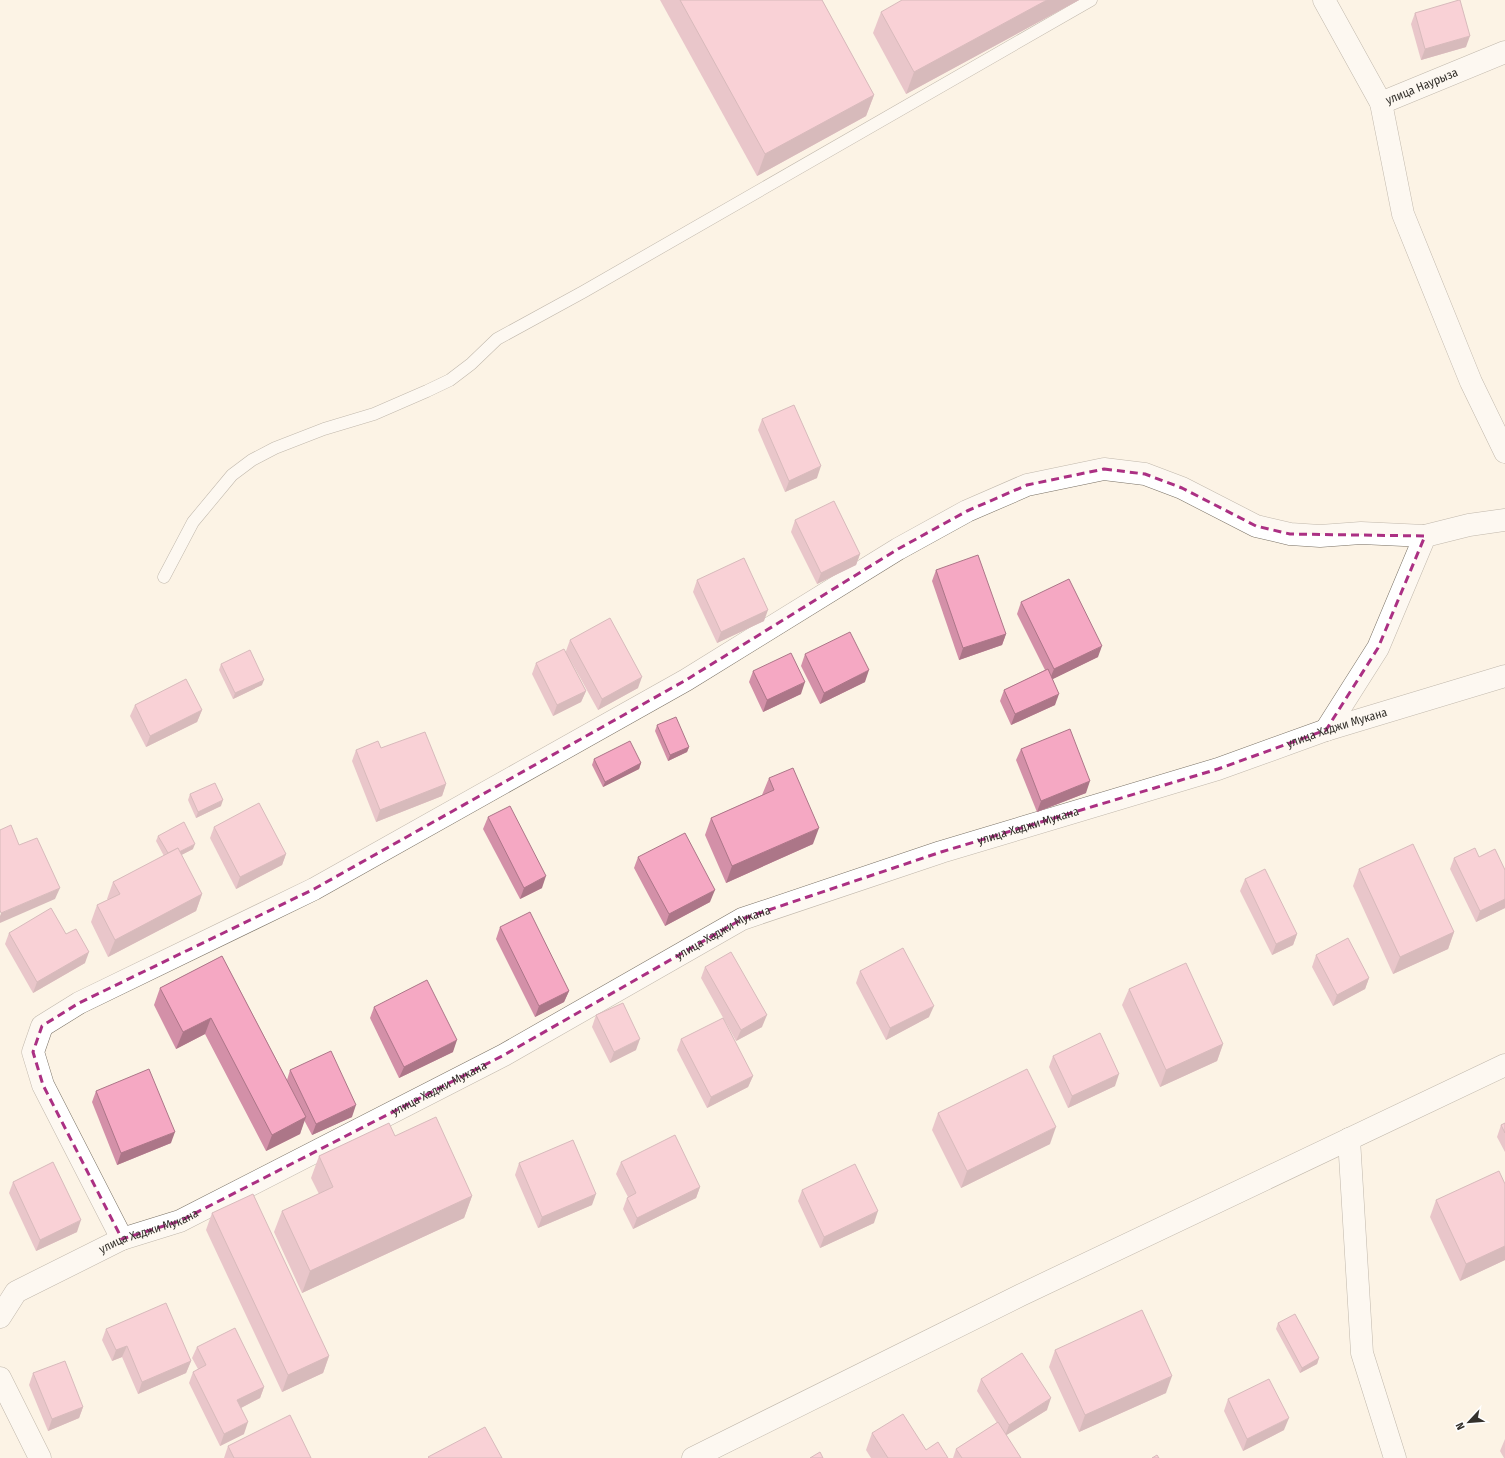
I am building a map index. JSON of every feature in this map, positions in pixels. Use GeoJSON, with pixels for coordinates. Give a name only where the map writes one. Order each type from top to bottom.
{"type":"FeatureCollection","features":[{"type":"Feature","properties":{"kind":"street","name":"улица Наурыза"},"geometry":{"type":"LineString","coordinates":[[1324,0],[1380,103],[1505,52]]}},
{"type":"Feature","properties":{"kind":"street"},"geometry":{"type":"LineString","coordinates":[[1380,103],[1403,214],[1471,382],[1505,452]]}},
{"type":"Feature","properties":{"kind":"street"},"geometry":{"type":"LineString","coordinates":[[122,1239],[43,1085],[33,1052],[42,1026],[79,1003],[314,889],[686,680],[898,549],[967,511],[1027,485],[1104,470],[1145,474],[1182,488],[1256,526],[1290,534],[1320,536],[1362,533],[1425,536],[1505,520]]}},
{"type":"Feature","properties":{"kind":"street"},"geometry":{"type":"LineString","coordinates":[[1326,730],[1378,648],[1425,536]]}},
{"type":"Feature","properties":{"kind":"street","name":"улица Хаджи Мукана"},"geometry":{"type":"LineString","coordinates":[[0,1317],[8,1291],[122,1239],[180,1221],[483,1065],[742,919],[941,852],[1218,769],[1326,730],[1505,676]]}},
{"type":"Feature","properties":{"kind":"street"},"geometry":{"type":"LineString","coordinates":[[693,1458],[1013,1298],[1505,1065]]}},
{"type":"Feature","properties":{"kind":"street"},"geometry":{"type":"LineString","coordinates":[[1350,1139],[1362,1353],[1395,1458]]}},
{"type":"Feature","properties":{"kind":"street"},"geometry":{"type":"LineString","coordinates":[[0,1378],[40,1458]]}},
{"type":"Feature","properties":{"kind":"lane"},"geometry":{"type":"LineString","coordinates":[[164,577],[193,522],[232,475],[252,460],[275,448],[324,429],[374,414],[450,380],[471,364],[497,338],[583,292],[1091,0]]}},
{"type":"Feature","properties":{"kind":"highlighted area"},"geometry":{"type":"Polygon","coordinates":[[[1104,469],[1145,474],[1182,488],[1256,526],[1290,534],[1425,536],[1378,648],[1326,730],[1218,769],[941,852],[742,919],[504,1055],[180,1221],[122,1239],[43,1085],[33,1052],[42,1026],[79,1003],[314,889],[686,680],[898,549],[967,511],[1027,485],[1104,469]]]}},
{"type":"Feature","properties":{"kind":"building"},"geometry":{"type":"Polygon","coordinates":[[[680,0],[822,0],[874,95],[765,154],[680,0]]]}},
{"type":"Feature","properties":{"kind":"building"},"geometry":{"type":"Polygon","coordinates":[[[902,0],[1047,0],[914,72],[881,12],[902,0]]]}},
{"type":"Feature","properties":{"kind":"building"},"geometry":{"type":"Polygon","coordinates":[[[1460,0],[1470,36],[1425,49],[1415,13],[1460,0]]]}},
{"type":"Feature","properties":{"kind":"building"},"geometry":{"type":"Polygon","coordinates":[[[794,405],[821,466],[789,481],[762,419],[794,405]]]}},
{"type":"Feature","properties":{"kind":"building"},"geometry":{"type":"Polygon","coordinates":[[[834,501],[860,554],[821,573],[795,520],[834,501]]]}},
{"type":"Feature","properties":{"kind":"building"},"geometry":{"type":"Polygon","coordinates":[[[978,555],[1006,634],[963,648],[936,570],[978,555]]]}},
{"type":"Feature","properties":{"kind":"building"},"geometry":{"type":"Polygon","coordinates":[[[744,558],[768,610],[721,632],[697,580],[744,558]]]}},
{"type":"Feature","properties":{"kind":"building"},"geometry":{"type":"Polygon","coordinates":[[[1069,579],[1102,646],[1054,669],[1021,602],[1069,579]]]}},
{"type":"Feature","properties":{"kind":"building"},"geometry":{"type":"Polygon","coordinates":[[[610,618],[642,677],[602,699],[570,640],[610,618]]]}},
{"type":"Feature","properties":{"kind":"building"},"geometry":{"type":"Polygon","coordinates":[[[850,632],[869,670],[824,693],[805,654],[850,632]]]}},
{"type":"Feature","properties":{"kind":"building"},"geometry":{"type":"Polygon","coordinates":[[[564,649],[586,691],[557,705],[536,663],[564,649]]]}},
{"type":"Feature","properties":{"kind":"building"},"geometry":{"type":"Polygon","coordinates":[[[250,650],[264,680],[235,693],[221,664],[250,650]]]}},
{"type":"Feature","properties":{"kind":"building"},"geometry":{"type":"Polygon","coordinates":[[[791,653],[805,682],[767,700],[753,671],[791,653]]]}},
{"type":"Feature","properties":{"kind":"building"},"geometry":{"type":"Polygon","coordinates":[[[1048,669],[1059,694],[1015,714],[1004,690],[1048,669]]]}},
{"type":"Feature","properties":{"kind":"building"},"geometry":{"type":"Polygon","coordinates":[[[186,679],[202,710],[150,736],[135,705],[186,679]]]}},
{"type":"Feature","properties":{"kind":"building"},"geometry":{"type":"Polygon","coordinates":[[[676,717],[689,747],[670,755],[657,725],[676,717]]]}},
{"type":"Feature","properties":{"kind":"building"},"geometry":{"type":"Polygon","coordinates":[[[1070,729],[1090,781],[1041,801],[1021,749],[1070,729]]]}},
{"type":"Feature","properties":{"kind":"building"},"geometry":{"type":"Polygon","coordinates":[[[425,732],[446,784],[380,810],[356,750],[378,741],[381,748],[425,732]]]}},
{"type":"Feature","properties":{"kind":"building"},"geometry":{"type":"Polygon","coordinates":[[[630,741],[641,763],[605,782],[594,759],[630,741]]]}},
{"type":"Feature","properties":{"kind":"building"},"geometry":{"type":"Polygon","coordinates":[[[793,768],[819,828],[732,866],[711,818],[774,790],[769,778],[793,768]]]}},
{"type":"Feature","properties":{"kind":"building"},"geometry":{"type":"Polygon","coordinates":[[[215,783],[223,800],[198,812],[190,794],[215,783]]]}},
{"type":"Feature","properties":{"kind":"building"},"geometry":{"type":"Polygon","coordinates":[[[259,803],[286,854],[240,877],[214,827],[259,803]]]}},
{"type":"Feature","properties":{"kind":"building"},"geometry":{"type":"Polygon","coordinates":[[[510,806],[546,876],[524,888],[488,817],[510,806]]]}},
{"type":"Feature","properties":{"kind":"building"},"geometry":{"type":"Polygon","coordinates":[[[184,822],[195,844],[179,852],[178,848],[168,853],[158,836],[184,822]]]}},
{"type":"Feature","properties":{"kind":"building"},"geometry":{"type":"Polygon","coordinates":[[[11,825],[19,845],[37,838],[60,888],[1,913],[0,830],[11,825]]]}},
{"type":"Feature","properties":{"kind":"building"},"geometry":{"type":"Polygon","coordinates":[[[685,833],[715,890],[669,914],[638,857],[685,833]]]}},
{"type":"Feature","properties":{"kind":"building"},"geometry":{"type":"Polygon","coordinates":[[[1413,844],[1454,932],[1400,957],[1359,869],[1413,844]]]}},
{"type":"Feature","properties":{"kind":"building"},"geometry":{"type":"Polygon","coordinates":[[[178,848],[202,894],[115,940],[97,905],[120,894],[113,882],[178,848]]]}},
{"type":"Feature","properties":{"kind":"building"},"geometry":{"type":"Polygon","coordinates":[[[1475,848],[1479,857],[1495,849],[1505,870],[1505,899],[1480,911],[1454,858],[1475,848]]]}},
{"type":"Feature","properties":{"kind":"building"},"geometry":{"type":"Polygon","coordinates":[[[1265,869],[1297,934],[1276,944],[1245,879],[1265,869]]]}},
{"type":"Feature","properties":{"kind":"building"},"geometry":{"type":"Polygon","coordinates":[[[51,908],[66,934],[76,929],[89,952],[37,982],[9,933],[51,908]]]}},
{"type":"Feature","properties":{"kind":"building"},"geometry":{"type":"Polygon","coordinates":[[[530,912],[569,991],[539,1006],[500,927],[530,912]]]}},
{"type":"Feature","properties":{"kind":"building"},"geometry":{"type":"Polygon","coordinates":[[[1348,938],[1369,978],[1337,995],[1316,955],[1348,938]]]}},
{"type":"Feature","properties":{"kind":"building"},"geometry":{"type":"Polygon","coordinates":[[[903,948],[934,1006],[890,1028],[860,971],[903,948]]]}},
{"type":"Feature","properties":{"kind":"building"},"geometry":{"type":"Polygon","coordinates":[[[731,952],[767,1015],[741,1030],[705,967],[731,952]]]}},
{"type":"Feature","properties":{"kind":"building"},"geometry":{"type":"Polygon","coordinates":[[[222,956],[306,1117],[272,1135],[211,1018],[183,1032],[160,988],[222,956]]]}},
{"type":"Feature","properties":{"kind":"building"},"geometry":{"type":"Polygon","coordinates":[[[1186,963],[1223,1044],[1166,1070],[1129,989],[1186,963]]]}},
{"type":"Feature","properties":{"kind":"building"},"geometry":{"type":"Polygon","coordinates":[[[427,980],[457,1040],[404,1067],[374,1007],[427,980]]]}},
{"type":"Feature","properties":{"kind":"building"},"geometry":{"type":"Polygon","coordinates":[[[623,1003],[640,1039],[614,1052],[596,1015],[623,1003]]]}},
{"type":"Feature","properties":{"kind":"building"},"geometry":{"type":"Polygon","coordinates":[[[723,1018],[753,1076],[711,1097],[681,1039],[723,1018]]]}},
{"type":"Feature","properties":{"kind":"building"},"geometry":{"type":"Polygon","coordinates":[[[1100,1033],[1119,1074],[1072,1096],[1053,1056],[1100,1033]]]}},
{"type":"Feature","properties":{"kind":"building"},"geometry":{"type":"Polygon","coordinates":[[[331,1051],[356,1105],[316,1124],[290,1070],[331,1051]]]}},
{"type":"Feature","properties":{"kind":"building"},"geometry":{"type":"Polygon","coordinates":[[[149,1069],[175,1132],[121,1153],[96,1091],[149,1069]]]}},
{"type":"Feature","properties":{"kind":"building"},"geometry":{"type":"Polygon","coordinates":[[[1027,1069],[1056,1127],[967,1171],[938,1113],[1027,1069]]]}},
{"type":"Feature","properties":{"kind":"building"},"geometry":{"type":"Polygon","coordinates":[[[436,1117],[472,1196],[310,1271],[282,1211],[333,1187],[319,1156],[389,1123],[395,1136],[436,1117]]]}},
{"type":"Feature","properties":{"kind":"building"},"geometry":{"type":"Polygon","coordinates":[[[1505,1123],[1505,1133],[1501,1125],[1505,1123]]]}},
{"type":"Feature","properties":{"kind":"building"},"geometry":{"type":"Polygon","coordinates":[[[675,1135],[700,1187],[637,1218],[627,1198],[636,1193],[621,1162],[675,1135]]]}},
{"type":"Feature","properties":{"kind":"building"},"geometry":{"type":"Polygon","coordinates":[[[573,1140],[596,1194],[542,1217],[519,1163],[573,1140]]]}},
{"type":"Feature","properties":{"kind":"building"},"geometry":{"type":"Polygon","coordinates":[[[53,1162],[81,1220],[40,1240],[13,1182],[53,1162]]]}},
{"type":"Feature","properties":{"kind":"building"},"geometry":{"type":"Polygon","coordinates":[[[855,1164],[878,1211],[824,1237],[802,1190],[855,1164]]]}},
{"type":"Feature","properties":{"kind":"building"},"geometry":{"type":"Polygon","coordinates":[[[1499,1171],[1505,1184],[1505,1246],[1466,1264],[1436,1200],[1499,1171]]]}},
{"type":"Feature","properties":{"kind":"building"},"geometry":{"type":"Polygon","coordinates":[[[253,1194],[329,1356],[288,1375],[212,1213],[253,1194]]]}},
{"type":"Feature","properties":{"kind":"building"},"geometry":{"type":"Polygon","coordinates":[[[166,1303],[191,1361],[142,1382],[127,1346],[116,1350],[106,1329],[166,1303]]]}},
{"type":"Feature","properties":{"kind":"building"},"geometry":{"type":"Polygon","coordinates":[[[1142,1310],[1172,1376],[1085,1415],[1055,1350],[1142,1310]]]}},
{"type":"Feature","properties":{"kind":"building"},"geometry":{"type":"Polygon","coordinates":[[[1295,1314],[1319,1358],[1302,1368],[1278,1323],[1295,1314]]]}},
{"type":"Feature","properties":{"kind":"building"},"geometry":{"type":"Polygon","coordinates":[[[235,1328],[264,1387],[237,1400],[248,1422],[224,1434],[193,1372],[206,1365],[197,1347],[235,1328]]]}},
{"type":"Feature","properties":{"kind":"building"},"geometry":{"type":"Polygon","coordinates":[[[1022,1353],[1051,1398],[1009,1425],[981,1379],[1022,1353]]]}},
{"type":"Feature","properties":{"kind":"building"},"geometry":{"type":"Polygon","coordinates":[[[65,1361],[83,1407],[52,1419],[33,1373],[65,1361]]]}},
{"type":"Feature","properties":{"kind":"building"},"geometry":{"type":"Polygon","coordinates":[[[1269,1379],[1289,1418],[1247,1439],[1228,1399],[1269,1379]]]}},
{"type":"Feature","properties":{"kind":"building"},"geometry":{"type":"Polygon","coordinates":[[[903,1414],[926,1450],[938,1442],[948,1458],[888,1458],[872,1433],[903,1414]]]}},
{"type":"Feature","properties":{"kind":"building"},"geometry":{"type":"Polygon","coordinates":[[[290,1415],[311,1458],[234,1458],[228,1446],[290,1415]]]}},
{"type":"Feature","properties":{"kind":"building"},"geometry":{"type":"Polygon","coordinates":[[[998,1422],[1021,1458],[962,1458],[956,1449],[998,1422]]]}},
{"type":"Feature","properties":{"kind":"building"},"geometry":{"type":"Polygon","coordinates":[[[485,1427],[502,1458],[428,1457],[485,1427]]]}},
{"type":"Feature","properties":{"kind":"building"},"geometry":{"type":"Polygon","coordinates":[[[820,1452],[823,1458],[810,1458],[820,1452]]]}},
{"type":"Feature","properties":{"kind":"building"},"geometry":{"type":"Polygon","coordinates":[[[1157,1455],[1159,1458],[1152,1458],[1157,1455]]]}}]}
